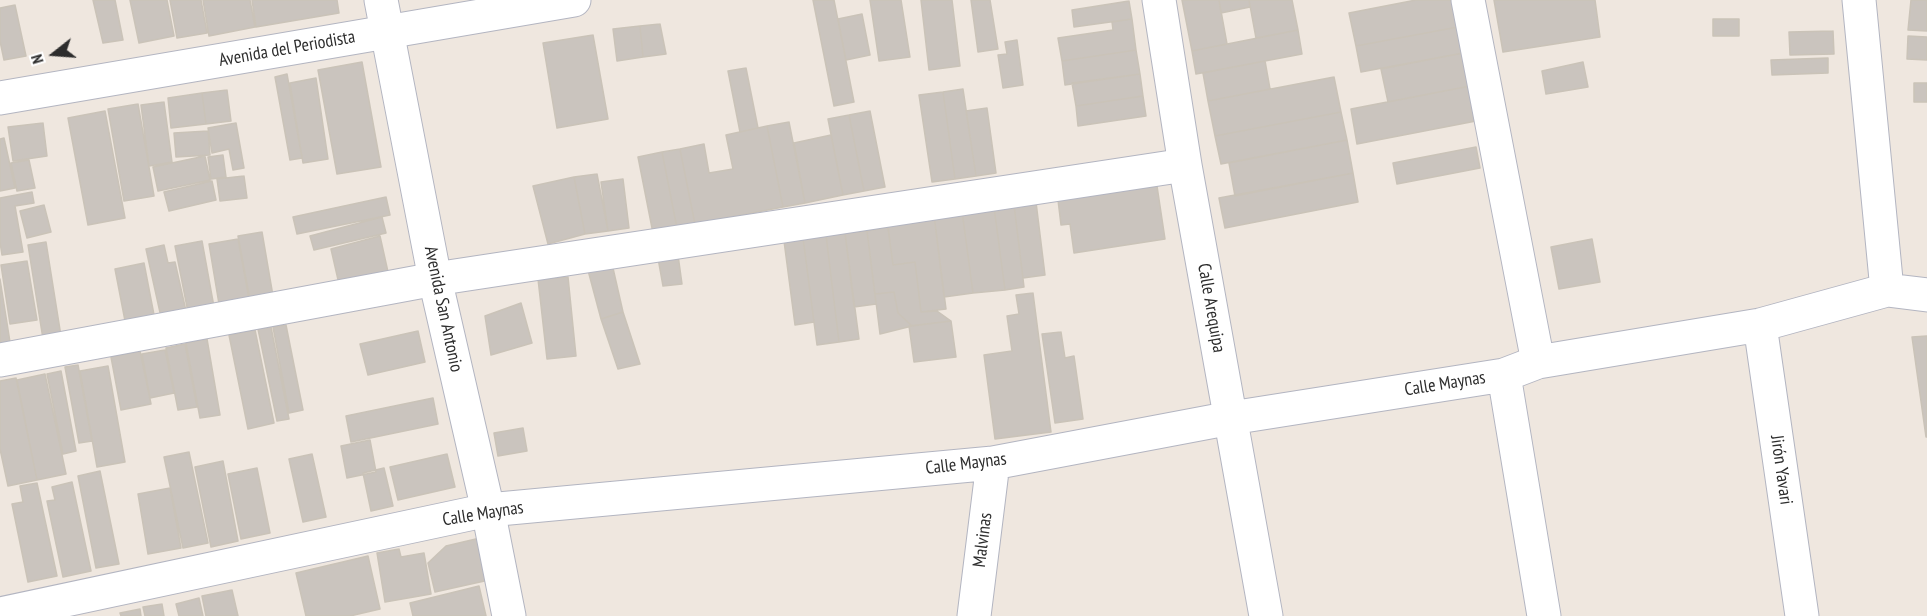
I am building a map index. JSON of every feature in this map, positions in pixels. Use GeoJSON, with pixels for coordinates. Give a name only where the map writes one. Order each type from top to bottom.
{"type":"FeatureCollection","features":[{"type":"Feature","properties":{"kind":"street","name":"Avenida del Periodista"},"geometry":{"type":"LineString","coordinates":[[0,98],[384,16],[574,0]]}},
{"type":"Feature","properties":{"kind":"street","name":"Calle Arequipa"},"geometry":{"type":"LineString","coordinates":[[1159,0],[1185,165],[1266,616]]}},
{"type":"Feature","properties":{"kind":"street"},"geometry":{"type":"LineString","coordinates":[[1468,0],[1538,362]]}},
{"type":"Feature","properties":{"kind":"street"},"geometry":{"type":"LineString","coordinates":[[1859,0],[1887,290]]}},
{"type":"Feature","properties":{"kind":"street","name":"Avenida San Antonio"},"geometry":{"type":"LineString","coordinates":[[384,16],[435,279],[488,510],[509,616]]}},
{"type":"Feature","properties":{"kind":"street"},"geometry":{"type":"LineString","coordinates":[[0,360],[435,279],[1185,165]]}},
{"type":"Feature","properties":{"kind":"street","name":"Calle Maynas"},"geometry":{"type":"LineString","coordinates":[[0,614],[488,510],[993,463],[1231,418],[1504,375],[1538,362],[1760,324],[1887,290],[1927,295]]}},
{"type":"Feature","properties":{"kind":"street","name":"Jirón Yavari"},"geometry":{"type":"LineString","coordinates":[[1760,324],[1802,616]]}},
{"type":"Feature","properties":{"kind":"street"},"geometry":{"type":"LineString","coordinates":[[1504,375],[1544,616]]}},
{"type":"Feature","properties":{"kind":"street","name":"Malvinas"},"geometry":{"type":"LineString","coordinates":[[974,616],[993,463]]}},
{"type":"Feature","properties":{"kind":"building"},"geometry":{"type":"Polygon","coordinates":[[[93,0],[115,0],[123,40],[103,43],[93,0]]]}},
{"type":"Feature","properties":{"kind":"building"},"geometry":{"type":"Polygon","coordinates":[[[130,0],[167,0],[174,36],[139,43],[130,0]]]}},
{"type":"Feature","properties":{"kind":"building"},"geometry":{"type":"Polygon","coordinates":[[[170,0],[201,0],[207,33],[177,38],[170,0]]]}},
{"type":"Feature","properties":{"kind":"building"},"geometry":{"type":"Polygon","coordinates":[[[203,0],[250,0],[255,27],[209,36],[203,0]]]}},
{"type":"Feature","properties":{"kind":"building"},"geometry":{"type":"Polygon","coordinates":[[[252,0],[337,0],[339,13],[256,27],[252,0]]]}},
{"type":"Feature","properties":{"kind":"building"},"geometry":{"type":"Polygon","coordinates":[[[813,0],[834,0],[854,102],[834,106],[813,0]]]}},
{"type":"Feature","properties":{"kind":"building"},"geometry":{"type":"Polygon","coordinates":[[[870,0],[901,0],[910,57],[879,61],[870,0]]]}},
{"type":"Feature","properties":{"kind":"building"},"geometry":{"type":"Polygon","coordinates":[[[921,0],[952,0],[960,66],[929,70],[921,0]]]}},
{"type":"Feature","properties":{"kind":"building"},"geometry":{"type":"Polygon","coordinates":[[[971,0],[990,0],[998,49],[978,52],[971,0]]]}},
{"type":"Feature","properties":{"kind":"building"},"geometry":{"type":"Polygon","coordinates":[[[1182,0],[1219,0],[1227,44],[1192,51],[1182,0]]]}},
{"type":"Feature","properties":{"kind":"building"},"geometry":{"type":"Polygon","coordinates":[[[1219,0],[1249,0],[1250,7],[1221,13],[1219,0]]]}},
{"type":"Feature","properties":{"kind":"building"},"geometry":{"type":"Polygon","coordinates":[[[1249,0],[1292,0],[1298,30],[1256,38],[1249,0]]]}},
{"type":"Feature","properties":{"kind":"building"},"geometry":{"type":"Polygon","coordinates":[[[1416,0],[1453,0],[1458,27],[1356,46],[1349,13],[1416,0]]]}},
{"type":"Feature","properties":{"kind":"building"},"geometry":{"type":"Polygon","coordinates":[[[1494,0],[1595,0],[1600,37],[1503,52],[1494,0]]]}},
{"type":"Feature","properties":{"kind":"building"},"geometry":{"type":"Polygon","coordinates":[[[1911,0],[1927,0],[1927,31],[1908,30],[1911,0]]]}},
{"type":"Feature","properties":{"kind":"building"},"geometry":{"type":"Polygon","coordinates":[[[1129,1],[1132,19],[1074,27],[1072,10],[1129,1]]]}},
{"type":"Feature","properties":{"kind":"building"},"geometry":{"type":"Polygon","coordinates":[[[15,5],[26,56],[4,60],[0,41],[0,8],[15,5]]]}},
{"type":"Feature","properties":{"kind":"building"},"geometry":{"type":"Polygon","coordinates":[[[862,14],[870,55],[846,60],[838,19],[862,14]]]}},
{"type":"Feature","properties":{"kind":"building"},"geometry":{"type":"Polygon","coordinates":[[[1132,19],[1136,50],[1062,61],[1058,38],[1113,30],[1112,22],[1132,19]]]}},
{"type":"Feature","properties":{"kind":"building"},"geometry":{"type":"Polygon","coordinates":[[[1713,19],[1739,19],[1739,36],[1713,36],[1713,19]]]}},
{"type":"Feature","properties":{"kind":"building"},"geometry":{"type":"Polygon","coordinates":[[[660,24],[666,54],[643,57],[640,26],[660,24]]]}},
{"type":"Feature","properties":{"kind":"building"},"geometry":{"type":"Polygon","coordinates":[[[640,26],[643,57],[617,61],[613,29],[640,26]]]}},
{"type":"Feature","properties":{"kind":"building"},"geometry":{"type":"Polygon","coordinates":[[[1458,27],[1463,53],[1361,72],[1356,46],[1458,27]]]}},
{"type":"Feature","properties":{"kind":"building"},"geometry":{"type":"Polygon","coordinates":[[[1298,30],[1302,54],[1196,74],[1192,51],[1298,30]]]}},
{"type":"Feature","properties":{"kind":"building"},"geometry":{"type":"Polygon","coordinates":[[[1833,31],[1834,54],[1790,55],[1789,32],[1833,31]]]}},
{"type":"Feature","properties":{"kind":"building"},"geometry":{"type":"Polygon","coordinates":[[[593,35],[608,119],[557,128],[543,43],[593,35]]]}},
{"type":"Feature","properties":{"kind":"building"},"geometry":{"type":"Polygon","coordinates":[[[1908,36],[1927,37],[1927,60],[1907,59],[1908,36]]]}},
{"type":"Feature","properties":{"kind":"building"},"geometry":{"type":"Polygon","coordinates":[[[1017,40],[1023,85],[1003,88],[998,55],[1007,54],[1005,42],[1017,40]]]}},
{"type":"Feature","properties":{"kind":"building"},"geometry":{"type":"Polygon","coordinates":[[[1136,50],[1140,74],[1065,85],[1062,61],[1136,50]]]}},
{"type":"Feature","properties":{"kind":"building"},"geometry":{"type":"Polygon","coordinates":[[[1463,53],[1470,86],[1388,102],[1381,69],[1463,53]]]}},
{"type":"Feature","properties":{"kind":"building"},"geometry":{"type":"Polygon","coordinates":[[[1828,58],[1828,73],[1772,75],[1771,60],[1828,58]]]}},
{"type":"Feature","properties":{"kind":"building"},"geometry":{"type":"Polygon","coordinates":[[[1265,61],[1270,89],[1208,101],[1203,73],[1265,61]]]}},
{"type":"Feature","properties":{"kind":"building"},"geometry":{"type":"Polygon","coordinates":[[[362,62],[381,167],[337,174],[318,70],[362,62]]]}},
{"type":"Feature","properties":{"kind":"building"},"geometry":{"type":"Polygon","coordinates":[[[1583,62],[1588,87],[1546,94],[1542,71],[1583,62]]]}},
{"type":"Feature","properties":{"kind":"building"},"geometry":{"type":"Polygon","coordinates":[[[746,68],[758,128],[740,132],[728,71],[746,68]]]}},
{"type":"Feature","properties":{"kind":"building"},"geometry":{"type":"Polygon","coordinates":[[[287,74],[302,158],[290,160],[275,77],[287,74]]]}},
{"type":"Feature","properties":{"kind":"building"},"geometry":{"type":"Polygon","coordinates":[[[1140,74],[1143,96],[1076,106],[1072,83],[1140,74]]]}},
{"type":"Feature","properties":{"kind":"building"},"geometry":{"type":"Polygon","coordinates":[[[1334,77],[1341,112],[1215,136],[1208,101],[1334,77]]]}},
{"type":"Feature","properties":{"kind":"building"},"geometry":{"type":"Polygon","coordinates":[[[316,78],[328,159],[303,163],[290,83],[316,78]]]}},
{"type":"Feature","properties":{"kind":"building"},"geometry":{"type":"Polygon","coordinates":[[[1914,83],[1927,83],[1927,102],[1914,102],[1914,83]]]}},
{"type":"Feature","properties":{"kind":"building"},"geometry":{"type":"Polygon","coordinates":[[[1470,86],[1476,121],[1357,144],[1351,109],[1470,86]]]}},
{"type":"Feature","properties":{"kind":"building"},"geometry":{"type":"Polygon","coordinates":[[[963,89],[976,176],[955,179],[943,92],[963,89]]]}},
{"type":"Feature","properties":{"kind":"building"},"geometry":{"type":"Polygon","coordinates":[[[227,90],[231,121],[206,124],[202,93],[227,90]]]}},
{"type":"Feature","properties":{"kind":"building"},"geometry":{"type":"Polygon","coordinates":[[[943,92],[955,179],[932,182],[919,95],[943,92]]]}},
{"type":"Feature","properties":{"kind":"building"},"geometry":{"type":"Polygon","coordinates":[[[202,93],[206,124],[171,128],[168,98],[202,93]]]}},
{"type":"Feature","properties":{"kind":"building"},"geometry":{"type":"Polygon","coordinates":[[[1143,96],[1146,116],[1078,126],[1076,106],[1143,96]]]}},
{"type":"Feature","properties":{"kind":"building"},"geometry":{"type":"Polygon","coordinates":[[[164,102],[172,162],[149,166],[141,105],[164,102]]]}},
{"type":"Feature","properties":{"kind":"building"},"geometry":{"type":"Polygon","coordinates":[[[138,104],[154,196],[124,201],[108,109],[138,104]]]}},
{"type":"Feature","properties":{"kind":"building"},"geometry":{"type":"Polygon","coordinates":[[[987,108],[996,173],[976,176],[966,111],[987,108]]]}},
{"type":"Feature","properties":{"kind":"building"},"geometry":{"type":"Polygon","coordinates":[[[105,111],[125,218],[88,225],[68,118],[105,111]]]}},
{"type":"Feature","properties":{"kind":"building"},"geometry":{"type":"Polygon","coordinates":[[[870,111],[885,187],[864,191],[849,115],[870,111]]]}},
{"type":"Feature","properties":{"kind":"building"},"geometry":{"type":"Polygon","coordinates":[[[1341,112],[1347,140],[1221,164],[1215,136],[1341,112]]]}},
{"type":"Feature","properties":{"kind":"building"},"geometry":{"type":"Polygon","coordinates":[[[849,115],[864,191],[843,195],[828,119],[849,115]]]}},
{"type":"Feature","properties":{"kind":"building"},"geometry":{"type":"Polygon","coordinates":[[[789,122],[805,203],[783,207],[767,126],[789,122]]]}},
{"type":"Feature","properties":{"kind":"building"},"geometry":{"type":"Polygon","coordinates":[[[43,123],[47,156],[13,161],[8,127],[43,123]]]}},
{"type":"Feature","properties":{"kind":"building"},"geometry":{"type":"Polygon","coordinates":[[[236,123],[244,168],[233,170],[229,149],[212,153],[208,128],[236,123]]]}},
{"type":"Feature","properties":{"kind":"building"},"geometry":{"type":"Polygon","coordinates":[[[767,126],[783,207],[695,224],[680,149],[704,144],[709,173],[733,169],[726,135],[767,126]]]}},
{"type":"Feature","properties":{"kind":"building"},"geometry":{"type":"Polygon","coordinates":[[[208,131],[210,155],[176,157],[174,133],[208,131]]]}},
{"type":"Feature","properties":{"kind":"building"},"geometry":{"type":"Polygon","coordinates":[[[831,135],[843,195],[805,203],[794,143],[831,135]]]}},
{"type":"Feature","properties":{"kind":"building"},"geometry":{"type":"Polygon","coordinates":[[[4,138],[15,188],[0,191],[0,139],[4,138]]]}},
{"type":"Feature","properties":{"kind":"building"},"geometry":{"type":"Polygon","coordinates":[[[1347,140],[1353,173],[1235,196],[1229,163],[1347,140]]]}},
{"type":"Feature","properties":{"kind":"building"},"geometry":{"type":"Polygon","coordinates":[[[1476,147],[1480,168],[1397,184],[1393,163],[1476,147]]]}},
{"type":"Feature","properties":{"kind":"building"},"geometry":{"type":"Polygon","coordinates":[[[680,149],[695,224],[677,228],[662,152],[680,149]]]}},
{"type":"Feature","properties":{"kind":"building"},"geometry":{"type":"Polygon","coordinates":[[[662,152],[677,228],[653,233],[638,157],[662,152]]]}},
{"type":"Feature","properties":{"kind":"building"},"geometry":{"type":"Polygon","coordinates":[[[223,155],[226,177],[211,179],[208,157],[223,155]]]}},
{"type":"Feature","properties":{"kind":"building"},"geometry":{"type":"Polygon","coordinates":[[[205,156],[210,180],[158,191],[153,167],[205,156]]]}},
{"type":"Feature","properties":{"kind":"building"},"geometry":{"type":"Polygon","coordinates":[[[29,160],[35,188],[17,191],[11,163],[29,160]]]}},
{"type":"Feature","properties":{"kind":"building"},"geometry":{"type":"Polygon","coordinates":[[[1353,173],[1358,202],[1225,228],[1219,198],[1353,173]]]}},
{"type":"Feature","properties":{"kind":"building"},"geometry":{"type":"Polygon","coordinates":[[[597,174],[608,231],[585,234],[574,177],[597,174]]]}},
{"type":"Feature","properties":{"kind":"building"},"geometry":{"type":"Polygon","coordinates":[[[244,176],[247,198],[220,201],[217,179],[244,176]]]}},
{"type":"Feature","properties":{"kind":"building"},"geometry":{"type":"Polygon","coordinates":[[[574,177],[585,234],[548,244],[533,186],[574,177]]]}},
{"type":"Feature","properties":{"kind":"building"},"geometry":{"type":"Polygon","coordinates":[[[623,179],[629,228],[608,231],[601,182],[623,179]]]}},
{"type":"Feature","properties":{"kind":"building"},"geometry":{"type":"Polygon","coordinates":[[[212,181],[216,200],[169,211],[164,192],[212,181]]]}},
{"type":"Feature","properties":{"kind":"building"},"geometry":{"type":"Polygon","coordinates":[[[1157,186],[1165,239],[1074,253],[1070,224],[1061,225],[1058,200],[1157,186]]]}},
{"type":"Feature","properties":{"kind":"building"},"geometry":{"type":"Polygon","coordinates":[[[32,192],[34,203],[15,206],[23,252],[2,255],[0,198],[32,192]]]}},
{"type":"Feature","properties":{"kind":"building"},"geometry":{"type":"Polygon","coordinates":[[[386,197],[390,215],[297,234],[293,217],[386,197]]]}},
{"type":"Feature","properties":{"kind":"building"},"geometry":{"type":"Polygon","coordinates":[[[1036,202],[1045,275],[1023,278],[1014,205],[1036,202]]]}},
{"type":"Feature","properties":{"kind":"building"},"geometry":{"type":"Polygon","coordinates":[[[44,205],[51,232],[27,238],[20,211],[44,205]]]}},
{"type":"Feature","properties":{"kind":"building"},"geometry":{"type":"Polygon","coordinates":[[[1014,205],[1024,287],[1005,290],[994,207],[1014,205]]]}},
{"type":"Feature","properties":{"kind":"building"},"geometry":{"type":"Polygon","coordinates":[[[994,207],[1005,290],[973,293],[962,211],[994,207]]]}},
{"type":"Feature","properties":{"kind":"building"},"geometry":{"type":"Polygon","coordinates":[[[962,211],[973,293],[944,297],[934,215],[962,211]]]}},
{"type":"Feature","properties":{"kind":"building"},"geometry":{"type":"Polygon","coordinates":[[[934,215],[946,309],[921,312],[915,262],[893,265],[887,221],[934,215]]]}},
{"type":"Feature","properties":{"kind":"building"},"geometry":{"type":"Polygon","coordinates":[[[382,217],[386,233],[314,250],[310,236],[382,217]]]}},
{"type":"Feature","properties":{"kind":"building"},"geometry":{"type":"Polygon","coordinates":[[[888,227],[893,265],[915,262],[921,312],[937,311],[951,321],[912,326],[898,313],[894,292],[875,294],[867,231],[888,227]]]}},
{"type":"Feature","properties":{"kind":"building"},"geometry":{"type":"Polygon","coordinates":[[[867,231],[876,304],[854,307],[845,233],[867,231]]]}},
{"type":"Feature","properties":{"kind":"building"},"geometry":{"type":"Polygon","coordinates":[[[262,232],[273,296],[250,300],[238,236],[262,232]]]}},
{"type":"Feature","properties":{"kind":"building"},"geometry":{"type":"Polygon","coordinates":[[[845,233],[859,339],[839,342],[826,235],[845,233]]]}},
{"type":"Feature","properties":{"kind":"building"},"geometry":{"type":"Polygon","coordinates":[[[826,235],[839,342],[817,345],[803,238],[826,235]]]}},
{"type":"Feature","properties":{"kind":"building"},"geometry":{"type":"Polygon","coordinates":[[[380,236],[388,272],[339,284],[331,249],[380,236]]]}},
{"type":"Feature","properties":{"kind":"building"},"geometry":{"type":"Polygon","coordinates":[[[803,238],[814,322],[795,325],[784,241],[803,238]]]}},
{"type":"Feature","properties":{"kind":"building"},"geometry":{"type":"Polygon","coordinates":[[[238,239],[249,299],[219,304],[209,244],[238,239]]]}},
{"type":"Feature","properties":{"kind":"building"},"geometry":{"type":"Polygon","coordinates":[[[1592,239],[1600,282],[1559,289],[1551,247],[1592,239]]]}},
{"type":"Feature","properties":{"kind":"building"},"geometry":{"type":"Polygon","coordinates":[[[202,241],[214,307],[188,312],[175,246],[202,241]]]}},
{"type":"Feature","properties":{"kind":"building"},"geometry":{"type":"Polygon","coordinates":[[[46,242],[61,336],[43,339],[28,245],[46,242]]]}},
{"type":"Feature","properties":{"kind":"building"},"geometry":{"type":"Polygon","coordinates":[[[164,245],[168,263],[175,262],[186,311],[161,317],[146,249],[164,245]]]}},
{"type":"Feature","properties":{"kind":"building"},"geometry":{"type":"Polygon","coordinates":[[[610,255],[623,312],[601,319],[585,259],[610,255]]]}},
{"type":"Feature","properties":{"kind":"building"},"geometry":{"type":"Polygon","coordinates":[[[678,255],[682,284],[663,286],[658,258],[678,255]]]}},
{"type":"Feature","properties":{"kind":"building"},"geometry":{"type":"Polygon","coordinates":[[[27,261],[37,320],[10,324],[1,265],[27,261]]]}},
{"type":"Feature","properties":{"kind":"building"},"geometry":{"type":"Polygon","coordinates":[[[144,263],[155,320],[126,326],[115,269],[144,263]]]}},
{"type":"Feature","properties":{"kind":"building"},"geometry":{"type":"Polygon","coordinates":[[[568,277],[576,356],[547,359],[538,279],[568,277]]]}},
{"type":"Feature","properties":{"kind":"building"},"geometry":{"type":"Polygon","coordinates":[[[0,279],[10,342],[0,344],[0,279]]]}},
{"type":"Feature","properties":{"kind":"building"},"geometry":{"type":"Polygon","coordinates":[[[894,292],[898,313],[912,326],[880,334],[875,294],[894,292]]]}},
{"type":"Feature","properties":{"kind":"building"},"geometry":{"type":"Polygon","coordinates":[[[1033,293],[1051,432],[995,439],[984,355],[1012,351],[1007,316],[1019,314],[1016,295],[1033,293]]]}},
{"type":"Feature","properties":{"kind":"building"},"geometry":{"type":"Polygon","coordinates":[[[521,303],[532,343],[491,355],[485,316],[521,303]]]}},
{"type":"Feature","properties":{"kind":"building"},"geometry":{"type":"Polygon","coordinates":[[[623,312],[640,364],[618,369],[601,319],[623,312]]]}},
{"type":"Feature","properties":{"kind":"building"},"geometry":{"type":"Polygon","coordinates":[[[951,321],[956,357],[914,362],[909,326],[951,321]]]}},
{"type":"Feature","properties":{"kind":"building"},"geometry":{"type":"Polygon","coordinates":[[[286,325],[303,410],[289,413],[273,327],[286,325]]]}},
{"type":"Feature","properties":{"kind":"building"},"geometry":{"type":"Polygon","coordinates":[[[271,327],[289,419],[277,421],[258,329],[271,327]]]}},
{"type":"Feature","properties":{"kind":"building"},"geometry":{"type":"Polygon","coordinates":[[[255,330],[274,423],[248,429],[229,335],[255,330]]]}},
{"type":"Feature","properties":{"kind":"building"},"geometry":{"type":"Polygon","coordinates":[[[418,331],[425,362],[368,375],[360,344],[418,331]]]}},
{"type":"Feature","properties":{"kind":"building"},"geometry":{"type":"Polygon","coordinates":[[[1061,332],[1065,358],[1074,356],[1083,419],[1055,423],[1042,334],[1061,332]]]}},
{"type":"Feature","properties":{"kind":"building"},"geometry":{"type":"Polygon","coordinates":[[[1927,336],[1927,437],[1926,437],[1912,337],[1927,336]]]}},
{"type":"Feature","properties":{"kind":"building"},"geometry":{"type":"Polygon","coordinates":[[[207,339],[220,415],[200,418],[186,343],[207,339]]]}},
{"type":"Feature","properties":{"kind":"building"},"geometry":{"type":"Polygon","coordinates":[[[185,344],[197,407],[178,410],[166,348],[185,344]]]}},
{"type":"Feature","properties":{"kind":"building"},"geometry":{"type":"Polygon","coordinates":[[[165,350],[174,393],[150,398],[142,354],[165,350]]]}},
{"type":"Feature","properties":{"kind":"building"},"geometry":{"type":"Polygon","coordinates":[[[140,351],[151,404],[121,410],[111,357],[140,351]]]}},
{"type":"Feature","properties":{"kind":"building"},"geometry":{"type":"Polygon","coordinates":[[[78,365],[92,441],[79,443],[65,367],[78,365]]]}},
{"type":"Feature","properties":{"kind":"building"},"geometry":{"type":"Polygon","coordinates":[[[108,366],[125,462],[97,467],[80,371],[108,366]]]}},
{"type":"Feature","properties":{"kind":"building"},"geometry":{"type":"Polygon","coordinates":[[[61,371],[76,451],[63,454],[47,374],[61,371]]]}},
{"type":"Feature","properties":{"kind":"building"},"geometry":{"type":"Polygon","coordinates":[[[45,374],[66,474],[37,480],[17,380],[45,374]]]}},
{"type":"Feature","properties":{"kind":"building"},"geometry":{"type":"Polygon","coordinates":[[[16,378],[37,480],[8,486],[0,449],[0,381],[16,378]]]}},
{"type":"Feature","properties":{"kind":"building"},"geometry":{"type":"Polygon","coordinates":[[[433,398],[438,424],[351,442],[346,416],[433,398]]]}},
{"type":"Feature","properties":{"kind":"building"},"geometry":{"type":"Polygon","coordinates":[[[523,428],[527,451],[498,456],[494,433],[523,428]]]}},
{"type":"Feature","properties":{"kind":"building"},"geometry":{"type":"Polygon","coordinates":[[[370,440],[376,472],[347,478],[341,446],[370,440]]]}},
{"type":"Feature","properties":{"kind":"building"},"geometry":{"type":"Polygon","coordinates":[[[189,452],[208,543],[183,548],[164,457],[189,452]]]}},
{"type":"Feature","properties":{"kind":"building"},"geometry":{"type":"Polygon","coordinates":[[[312,454],[326,517],[303,522],[289,459],[312,454]]]}},
{"type":"Feature","properties":{"kind":"building"},"geometry":{"type":"Polygon","coordinates":[[[447,454],[455,487],[398,500],[390,467],[447,454]]]}},
{"type":"Feature","properties":{"kind":"building"},"geometry":{"type":"Polygon","coordinates":[[[223,461],[238,541],[211,547],[195,467],[223,461]]]}},
{"type":"Feature","properties":{"kind":"building"},"geometry":{"type":"Polygon","coordinates":[[[257,468],[270,533],[241,539],[228,474],[257,468]]]}},
{"type":"Feature","properties":{"kind":"building"},"geometry":{"type":"Polygon","coordinates":[[[384,468],[393,506],[371,511],[363,473],[384,468]]]}},
{"type":"Feature","properties":{"kind":"building"},"geometry":{"type":"Polygon","coordinates":[[[100,471],[119,564],[96,568],[78,476],[100,471]]]}},
{"type":"Feature","properties":{"kind":"building"},"geometry":{"type":"Polygon","coordinates":[[[72,482],[91,571],[63,577],[47,501],[55,500],[52,487],[72,482]]]}},
{"type":"Feature","properties":{"kind":"building"},"geometry":{"type":"Polygon","coordinates":[[[37,483],[57,576],[28,582],[12,504],[23,502],[20,486],[37,483]]]}},
{"type":"Feature","properties":{"kind":"building"},"geometry":{"type":"Polygon","coordinates":[[[170,488],[181,548],[148,554],[138,494],[170,488]]]}},
{"type":"Feature","properties":{"kind":"building"},"geometry":{"type":"Polygon","coordinates":[[[480,538],[489,580],[435,592],[428,563],[446,546],[480,538]]]}},
{"type":"Feature","properties":{"kind":"building"},"geometry":{"type":"Polygon","coordinates":[[[399,549],[401,557],[424,553],[431,594],[385,602],[377,553],[399,549]]]}},
{"type":"Feature","properties":{"kind":"building"},"geometry":{"type":"Polygon","coordinates":[[[368,556],[380,609],[350,616],[306,616],[296,573],[368,556]]]}},
{"type":"Feature","properties":{"kind":"building"},"geometry":{"type":"Polygon","coordinates":[[[479,586],[486,616],[413,616],[410,603],[479,586]]]}},
{"type":"Feature","properties":{"kind":"building"},"geometry":{"type":"Polygon","coordinates":[[[232,590],[238,616],[206,616],[202,596],[232,590]]]}},
{"type":"Feature","properties":{"kind":"building"},"geometry":{"type":"Polygon","coordinates":[[[199,598],[203,616],[179,616],[176,604],[199,598]]]}},
{"type":"Feature","properties":{"kind":"building"},"geometry":{"type":"Polygon","coordinates":[[[162,604],[164,616],[145,616],[143,607],[162,604]]]}},
{"type":"Feature","properties":{"kind":"building"},"geometry":{"type":"Polygon","coordinates":[[[140,609],[141,616],[121,616],[120,613],[140,609]]]}}]}
